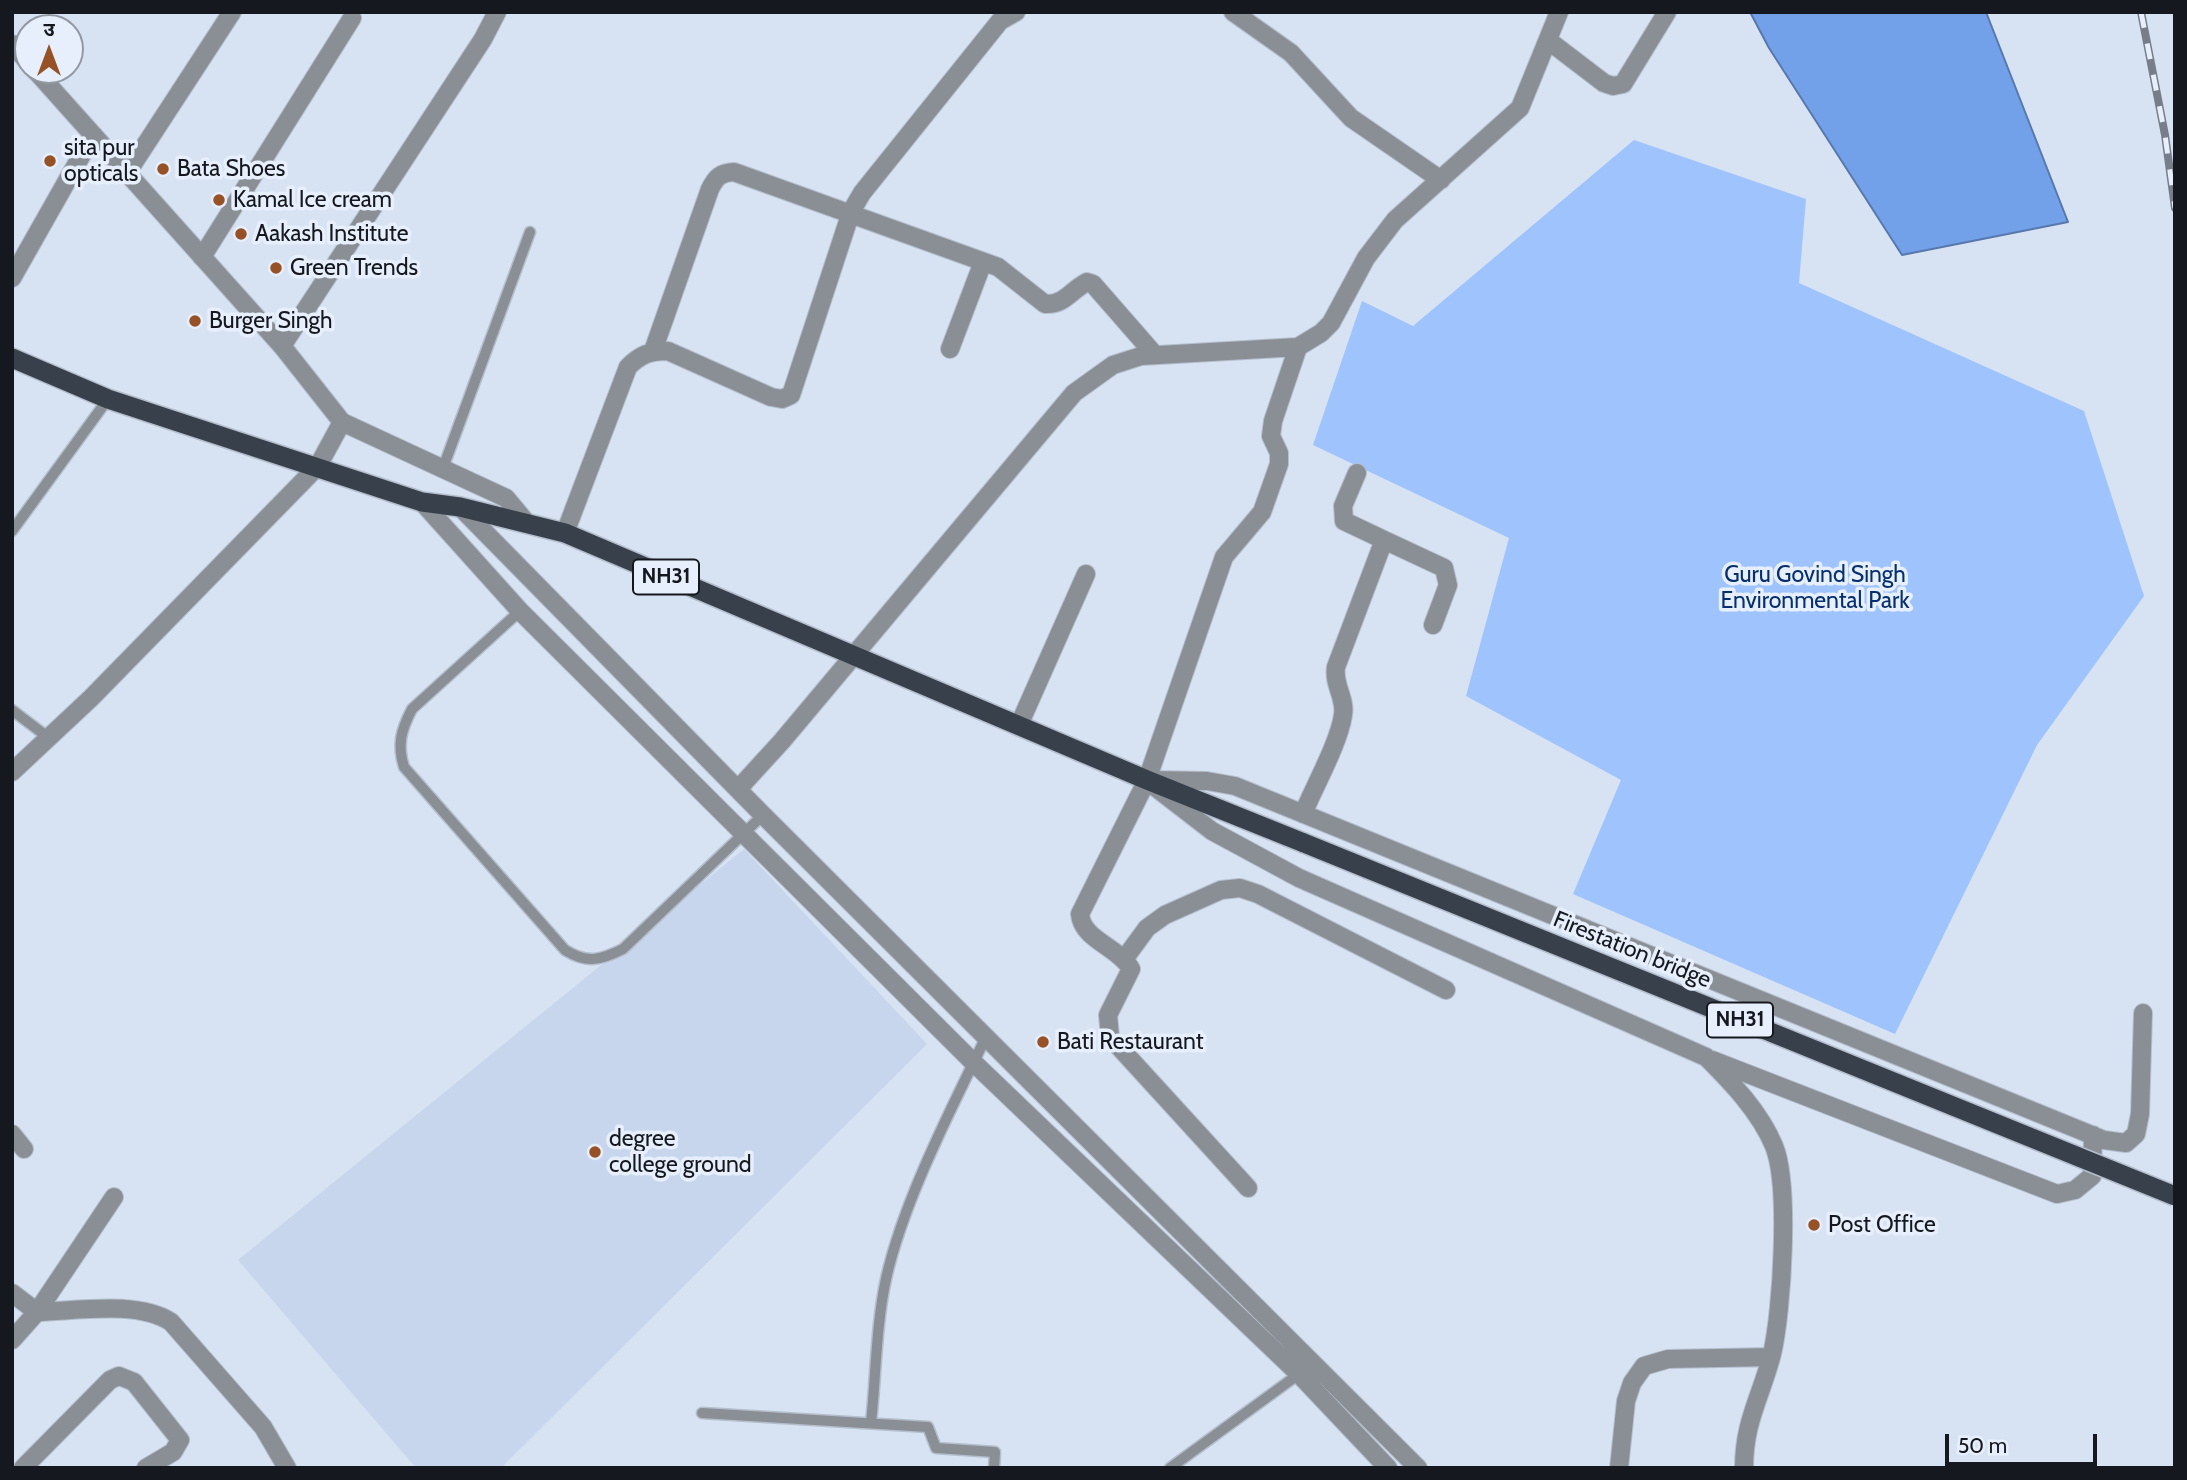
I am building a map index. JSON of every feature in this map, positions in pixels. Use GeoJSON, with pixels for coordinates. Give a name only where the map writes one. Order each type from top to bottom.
{"type":"FeatureCollection","features":[{"type":"Feature","properties":{"kind":"highway","name":"NH31"},"geometry":{"type":"LineString","coordinates":[[12,358],[108,399],[422,502],[460,507],[565,533],[1146,780]]}},
{"type":"Feature","properties":{"kind":"highway","name":"Firestation bridge"},"geometry":{"type":"LineString","coordinates":[[1146,780],[2175,1196]]}},
{"type":"Feature","properties":{"kind":"street"},"geometry":{"type":"LineString","coordinates":[[127,173],[232,12]]}},
{"type":"Feature","properties":{"kind":"street"},"geometry":{"type":"LineString","coordinates":[[282,346],[483,39],[497,12]]}},
{"type":"Feature","properties":{"kind":"street"},"geometry":{"type":"LineString","coordinates":[[565,533],[628,367],[640,356],[653,351],[668,351],[771,397],[782,399],[791,395],[851,212],[862,193],[1000,22],[1016,12]]}},
{"type":"Feature","properties":{"kind":"street"},"geometry":{"type":"LineString","coordinates":[[1233,12],[1292,53],[1351,118],[1441,180]]}},
{"type":"Feature","properties":{"kind":"street"},"geometry":{"type":"LineString","coordinates":[[1549,41],[1604,83],[1613,86],[1623,84],[1667,12]]}},
{"type":"Feature","properties":{"kind":"street"},"geometry":{"type":"LineString","coordinates":[[739,788],[1074,393],[1113,365],[1155,355],[1298,347],[1310,342],[1331,323],[1379,240],[1395,220],[1520,108],[1558,13]]}},
{"type":"Feature","properties":{"kind":"street"},"geometry":{"type":"LineString","coordinates":[[202,257],[352,18]]}},
{"type":"Feature","properties":{"kind":"street"},"geometry":{"type":"LineString","coordinates":[[47,84],[282,346],[342,422],[506,498],[526,522]]}},
{"type":"Feature","properties":{"kind":"street"},"geometry":{"type":"LineString","coordinates":[[12,278],[16,258],[93,135]]}},
{"type":"Feature","properties":{"kind":"street"},"geometry":{"type":"LineString","coordinates":[[653,351],[715,177],[723,172],[734,172],[851,212],[1007,272],[1036,300],[1045,304],[1063,301],[1087,282],[1093,284],[1155,355]]}},
{"type":"Feature","properties":{"kind":"street"},"geometry":{"type":"LineString","coordinates":[[950,349],[983,262]]}},
{"type":"Feature","properties":{"kind":"street"},"geometry":{"type":"LineString","coordinates":[[1248,1188],[1110,1037],[1108,1014],[1131,969],[1125,958],[1089,933],[1080,923],[1080,914],[1146,780],[1224,557],[1256,521],[1279,464],[1279,453],[1271,436],[1273,421],[1298,347]]}},
{"type":"Feature","properties":{"kind":"street"},"geometry":{"type":"LineString","coordinates":[[12,772],[49,738],[318,466],[342,422]]}},
{"type":"Feature","properties":{"kind":"street"},"geometry":{"type":"LineString","coordinates":[[1357,473],[1343,506],[1344,521],[1444,568],[1448,585],[1433,625]]}},
{"type":"Feature","properties":{"kind":"street"},"geometry":{"type":"LineString","coordinates":[[422,502],[520,611],[745,832],[974,1063],[1299,1374],[1388,1468]]}},
{"type":"Feature","properties":{"kind":"street"},"geometry":{"type":"LineString","coordinates":[[460,507],[763,815],[1418,1468]]}},
{"type":"Feature","properties":{"kind":"street"},"geometry":{"type":"LineString","coordinates":[[1303,814],[1341,722],[1344,705],[1336,685],[1336,667],[1384,540]]}},
{"type":"Feature","properties":{"kind":"street"},"geometry":{"type":"LineString","coordinates":[[1019,725],[1086,573]]}},
{"type":"Feature","properties":{"kind":"street"},"geometry":{"type":"LineString","coordinates":[[1146,780],[1207,780],[1235,786],[2094,1135],[2126,1143],[2136,1134],[2140,1114],[2143,1013]]}},
{"type":"Feature","properties":{"kind":"street"},"geometry":{"type":"LineString","coordinates":[[1146,780],[1212,831],[1299,878],[1706,1058],[2057,1194],[2076,1190],[2092,1176],[2094,1135]]}},
{"type":"Feature","properties":{"kind":"street"},"geometry":{"type":"LineString","coordinates":[[1125,958],[1147,928],[1165,915],[1221,890],[1240,888],[1258,894],[1446,990]]}},
{"type":"Feature","properties":{"kind":"street"},"geometry":{"type":"LineString","coordinates":[[1706,1058],[1738,1090],[1774,1146],[1781,1177],[1784,1211],[1776,1338],[1747,1424],[1744,1468]]}},
{"type":"Feature","properties":{"kind":"street"},"geometry":{"type":"LineString","coordinates":[[12,1134],[24,1149]]}},
{"type":"Feature","properties":{"kind":"street"},"geometry":{"type":"LineString","coordinates":[[12,1340],[37,1312],[114,1197]]}},
{"type":"Feature","properties":{"kind":"street"},"geometry":{"type":"LineString","coordinates":[[12,1293],[37,1312],[156,1312],[171,1322],[263,1427],[288,1468]]}},
{"type":"Feature","properties":{"kind":"street"},"geometry":{"type":"LineString","coordinates":[[1619,1468],[1626,1401],[1632,1383],[1644,1366],[1668,1359],[1771,1357]]}},
{"type":"Feature","properties":{"kind":"street"},"geometry":{"type":"LineString","coordinates":[[23,1468],[110,1380],[119,1376],[134,1382],[180,1440],[173,1452],[146,1468]]}},
{"type":"Feature","properties":{"kind":"lane"},"geometry":{"type":"LineString","coordinates":[[443,468],[530,233]]}},
{"type":"Feature","properties":{"kind":"lane"},"geometry":{"type":"LineString","coordinates":[[12,531],[108,399]]}},
{"type":"Feature","properties":{"kind":"lane"},"geometry":{"type":"LineString","coordinates":[[520,611],[412,709],[401,728],[399,751],[404,767],[565,950],[579,959],[601,960],[623,949],[763,815]]}},
{"type":"Feature","properties":{"kind":"lane"},"geometry":{"type":"LineString","coordinates":[[12,710],[49,738]]}},
{"type":"Feature","properties":{"kind":"lane"},"geometry":{"type":"LineString","coordinates":[[871,1423],[886,1282],[894,1251],[907,1212],[986,1037]]}},
{"type":"Feature","properties":{"kind":"lane"},"geometry":{"type":"LineString","coordinates":[[1170,1468],[1314,1362]]}},
{"type":"Feature","properties":{"kind":"lane"},"geometry":{"type":"LineString","coordinates":[[702,1413],[928,1427],[936,1448],[995,1451],[994,1468]]}},
{"type":"Feature","properties":{"kind":"shaded area"},"geometry":{"type":"Polygon","coordinates":[[[1750,12],[1986,12],[2068,222],[1902,255],[1769,48],[1750,12]]]}},
{"type":"Feature","properties":{"kind":"shaded area","name":"degree college ground"},"geometry":{"type":"Polygon","coordinates":[[[744,849],[927,1044],[501,1468],[416,1468],[238,1260],[744,849]]]}},
{"type":"Feature","properties":{"kind":"green space","name":"Guru Govind Singh Environmental Park"},"geometry":{"type":"Polygon","coordinates":[[[1634,140],[1806,199],[1799,283],[2084,411],[2144,596],[2037,745],[1895,1034],[1573,894],[1621,780],[1466,696],[1509,538],[1313,445],[1362,301],[1413,326],[1634,140]]]}},
{"type":"Feature","properties":{"kind":"railway"},"geometry":{"type":"LineString","coordinates":[[2141,12],[2165,135],[2175,208]]}},
{"type":"Feature","properties":{"kind":"place","name":"sita pur opticals"},"geometry":{"type":"Point","coordinates":[50,161]}},
{"type":"Feature","properties":{"kind":"place","name":"Bata Shoes"},"geometry":{"type":"Point","coordinates":[163,169]}},
{"type":"Feature","properties":{"kind":"place","name":"Kamal Ice cream"},"geometry":{"type":"Point","coordinates":[219,200]}},
{"type":"Feature","properties":{"kind":"place","name":"Aakash Institute"},"geometry":{"type":"Point","coordinates":[241,234]}},
{"type":"Feature","properties":{"kind":"place","name":"Green Trends"},"geometry":{"type":"Point","coordinates":[276,268]}},
{"type":"Feature","properties":{"kind":"place","name":"Burger Singh"},"geometry":{"type":"Point","coordinates":[195,321]}},
{"type":"Feature","properties":{"kind":"place","name":"Bati Restaurant"},"geometry":{"type":"Point","coordinates":[1043,1042]}},
{"type":"Feature","properties":{"kind":"place","name":"degree college ground"},"geometry":{"type":"Point","coordinates":[595,1152]}},
{"type":"Feature","properties":{"kind":"place","name":"Post Office"},"geometry":{"type":"Point","coordinates":[1814,1225]}}]}
